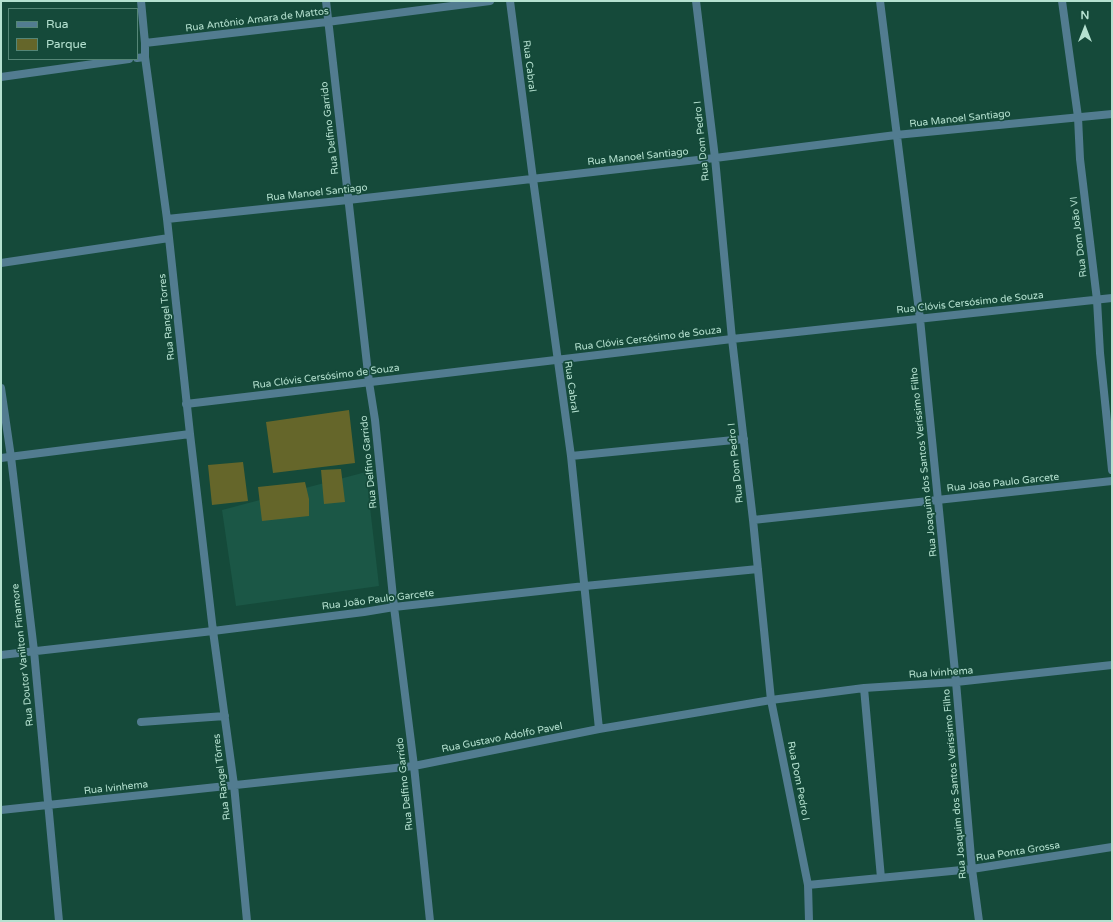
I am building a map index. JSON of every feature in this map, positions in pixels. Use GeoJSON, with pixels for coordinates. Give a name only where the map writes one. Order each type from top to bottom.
{"type":"FeatureCollection","features":[{"type":"Feature","properties":{"kind":"street","name":"Rua Rangel Torres"},"geometry":{"type":"LineString","coordinates":[[141,1],[145,43],[141,57],[167,219],[186,404],[213,631]]}},
{"type":"Feature","properties":{"kind":"street","name":"Rua Delfino Garrido"},"geometry":{"type":"LineString","coordinates":[[326,1],[327,22],[369,382],[376,428],[394,607],[414,766],[430,921]]}},
{"type":"Feature","properties":{"kind":"street","name":"Rua Antônio Amara de Mattos"},"geometry":{"type":"LineString","coordinates":[[145,43],[490,1]]}},
{"type":"Feature","properties":{"kind":"street","name":"Rua Cabral"},"geometry":{"type":"LineString","coordinates":[[510,1],[571,456],[599,729]]}},
{"type":"Feature","properties":{"kind":"street","name":"Rua Dom Pedro I"},"geometry":{"type":"LineString","coordinates":[[696,1],[772,700],[808,885],[809,921]]}},
{"type":"Feature","properties":{"kind":"street","name":"Rua Joaquim dos Santos Veríssimo Filho"},"geometry":{"type":"LineString","coordinates":[[880,1],[920,319],[956,682],[972,869],[979,921]]}},
{"type":"Feature","properties":{"kind":"street","name":"Rua Dom João VI"},"geometry":{"type":"LineString","coordinates":[[1062,1],[1078,117],[1080,159],[1097,300],[1100,353],[1112,470]]}},
{"type":"Feature","properties":{"kind":"street"},"geometry":{"type":"LineString","coordinates":[[1,77],[122,60]]}},
{"type":"Feature","properties":{"kind":"street","name":"Rua Manoel Santiago"},"geometry":{"type":"LineString","coordinates":[[167,219],[533,179],[896,135],[1112,114]]}},
{"type":"Feature","properties":{"kind":"street"},"geometry":{"type":"LineString","coordinates":[[1,263],[169,238]]}},
{"type":"Feature","properties":{"kind":"street","name":"Rua Clóvis Cersósimo de Souza"},"geometry":{"type":"LineString","coordinates":[[186,404],[732,339],[1112,298]]}},
{"type":"Feature","properties":{"kind":"street","name":"Rua Doutor Vanilton Finamore"},"geometry":{"type":"LineString","coordinates":[[1,388],[11,457],[34,652],[59,921]]}},
{"type":"Feature","properties":{"kind":"street"},"geometry":{"type":"LineString","coordinates":[[1,458],[190,434]]}},
{"type":"Feature","properties":{"kind":"street"},"geometry":{"type":"LineString","coordinates":[[571,456],[744,439]]}},
{"type":"Feature","properties":{"kind":"street","name":"Rua João Paulo Garcete"},"geometry":{"type":"LineString","coordinates":[[753,520],[1112,481]]}},
{"type":"Feature","properties":{"kind":"street","name":"Rua João Paulo Garcete"},"geometry":{"type":"LineString","coordinates":[[1,655],[213,631],[394,607],[758,569]]}},
{"type":"Feature","properties":{"kind":"street","name":"Rua Rangel Tôrres"},"geometry":{"type":"LineString","coordinates":[[213,631],[234,785],[247,921]]}},
{"type":"Feature","properties":{"kind":"street","name":"Rua Ivinhema"},"geometry":{"type":"LineString","coordinates":[[772,700],[864,688],[956,682],[1112,666]]}},
{"type":"Feature","properties":{"kind":"street"},"geometry":{"type":"LineString","coordinates":[[864,688],[881,878]]}},
{"type":"Feature","properties":{"kind":"street","name":"Rua Gustavo Adolfo Pavel"},"geometry":{"type":"LineString","coordinates":[[234,785],[414,766],[599,729],[772,700]]}},
{"type":"Feature","properties":{"kind":"street"},"geometry":{"type":"LineString","coordinates":[[141,722],[225,716]]}},
{"type":"Feature","properties":{"kind":"street","name":"Rua Ivinhema"},"geometry":{"type":"LineString","coordinates":[[1,810],[234,785]]}},
{"type":"Feature","properties":{"kind":"street","name":"Rua Ponta Grossa"},"geometry":{"type":"LineString","coordinates":[[808,885],[972,869],[1112,847]]}},
{"type":"Feature","properties":{"kind":"shaded area"},"geometry":{"type":"Polygon","coordinates":[[[366,472],[379,586],[236,606],[222,510],[366,472]]]}},
{"type":"Feature","properties":{"kind":"green space"},"geometry":{"type":"Polygon","coordinates":[[[349,410],[355,463],[273,473],[266,422],[349,410]]]}},
{"type":"Feature","properties":{"kind":"green space"},"geometry":{"type":"Polygon","coordinates":[[[243,462],[248,501],[212,505],[208,465],[243,462]]]}},
{"type":"Feature","properties":{"kind":"green space"},"geometry":{"type":"Polygon","coordinates":[[[341,469],[345,502],[324,504],[321,470],[341,469]]]}},
{"type":"Feature","properties":{"kind":"green space"},"geometry":{"type":"Polygon","coordinates":[[[305,482],[309,499],[309,516],[262,521],[258,487],[305,482]]]}}]}
